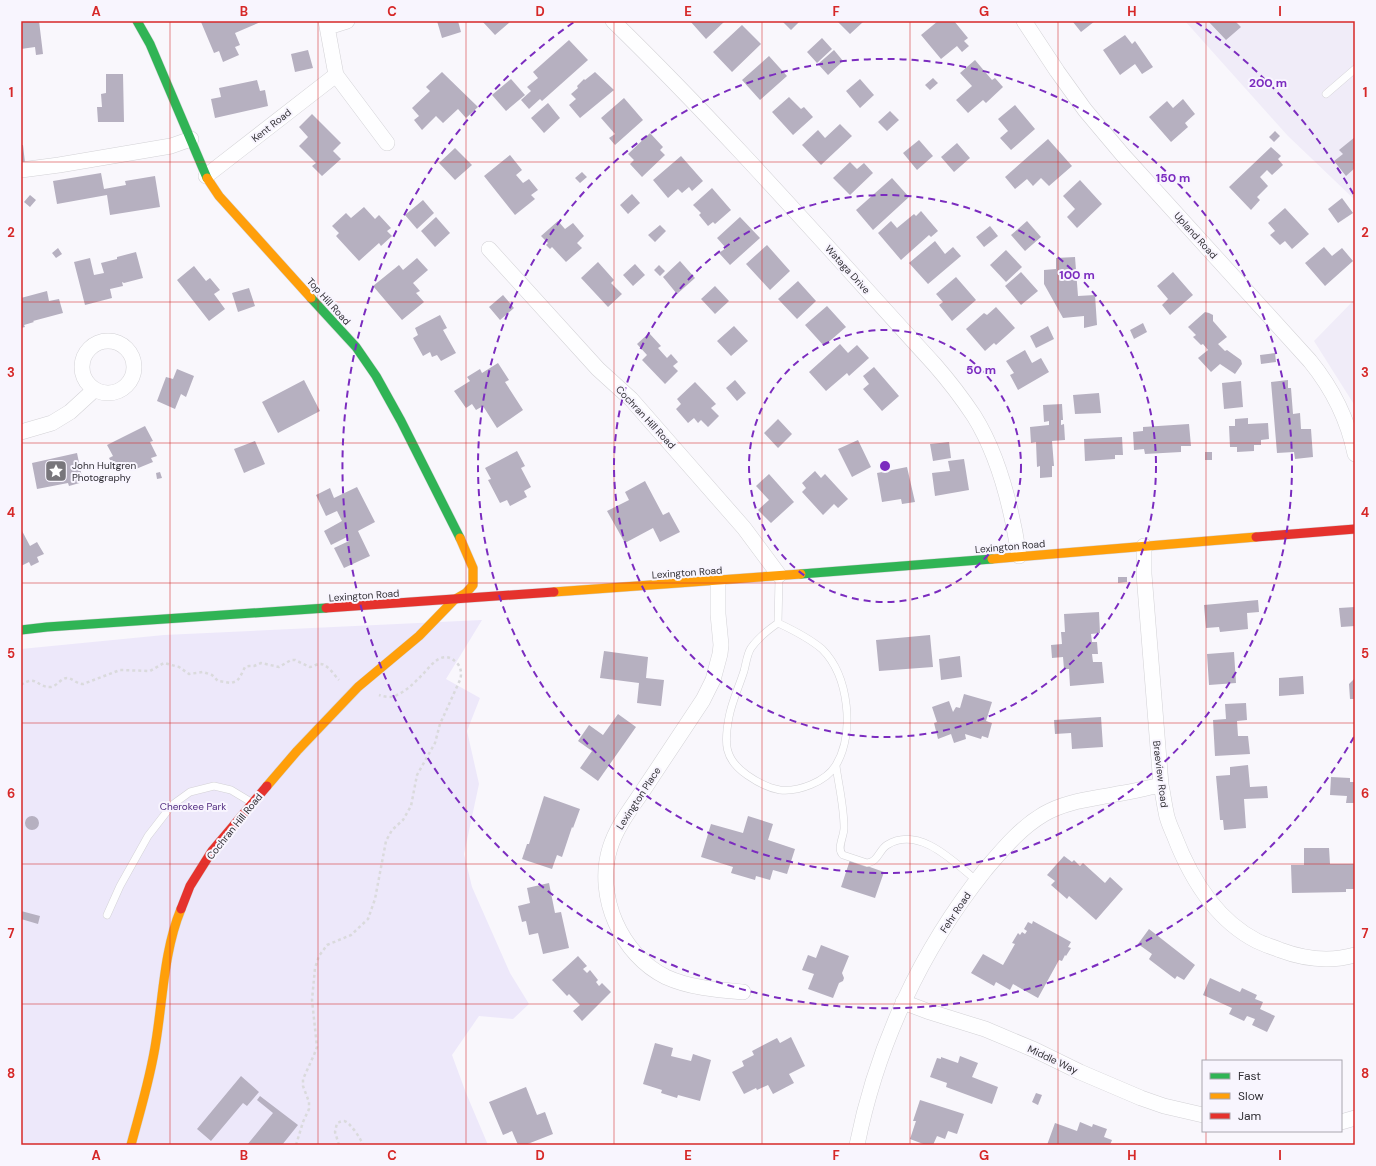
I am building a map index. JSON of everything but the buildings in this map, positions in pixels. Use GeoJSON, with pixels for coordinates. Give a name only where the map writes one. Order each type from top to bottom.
{"type":"FeatureCollection","features":[{"type":"Feature","properties":{"kind":"street","name":"Top Hill Road"},"geometry":{"type":"LineString","coordinates":[[137,21],[150,44],[206,176],[219,196],[356,348],[376,376],[401,421],[464,546],[473,568],[473,585],[466,593],[454,600]]}},
{"type":"Feature","properties":{"kind":"street"},"geometry":{"type":"LineString","coordinates":[[347,21],[327,24],[336,75],[387,143]]}},
{"type":"Feature","properties":{"kind":"street","name":"Wataga Drive"},"geometry":{"type":"LineString","coordinates":[[613,21],[734,144],[935,365],[957,392],[975,418],[990,448],[1002,483],[1015,530],[1019,556]]}},
{"type":"Feature","properties":{"kind":"street","name":"Upland Road"},"geometry":{"type":"LineString","coordinates":[[1024,21],[1085,110],[1122,154],[1321,375],[1336,399],[1344,417],[1355,454]]}},
{"type":"Feature","properties":{"kind":"street","name":"Kent Road"},"geometry":{"type":"LineString","coordinates":[[206,176],[336,75]]}},
{"type":"Feature","properties":{"kind":"street"},"geometry":{"type":"LineString","coordinates":[[21,170],[171,146],[191,139]]}},
{"type":"Feature","properties":{"kind":"street","name":"Cochran Hill Road"},"geometry":{"type":"LineString","coordinates":[[488,248],[598,369],[631,399],[744,528],[779,575]]}},
{"type":"Feature","properties":{"kind":"street"},"geometry":{"type":"LineString","coordinates":[[21,432],[52,423],[70,412],[94,390]]}},
{"type":"Feature","properties":{"kind":"street","name":"Lexington Road"},"geometry":{"type":"LineString","coordinates":[[21,630],[54,626],[718,581],[1355,529]]}},
{"type":"Feature","properties":{"kind":"street","name":"Braeview Road"},"geometry":{"type":"LineString","coordinates":[[1144,546],[1145,582],[1161,785],[1166,814],[1183,858],[1210,900],[1222,914],[1242,931],[1258,941],[1291,954],[1304,957],[1329,960],[1355,955]]}},
{"type":"Feature","properties":{"kind":"street","name":"Lexington Place"},"geometry":{"type":"LineString","coordinates":[[718,581],[718,614],[721,645],[713,680],[703,700],[620,825],[610,848],[606,880],[607,895],[616,925],[631,948],[641,959],[667,977],[689,984],[720,990],[743,992]]}},
{"type":"Feature","properties":{"kind":"street","name":"Cochran Hill Road"},"geometry":{"type":"LineString","coordinates":[[131,1145],[149,1077],[156,1042],[166,965],[178,916],[190,886],[212,851],[297,751],[358,687],[419,636],[454,600]]}},
{"type":"Feature","properties":{"kind":"street","name":"Fehr Road"},"geometry":{"type":"LineString","coordinates":[[857,1145],[877,1068],[903,1002],[938,936],[977,881],[1008,842],[1031,822],[1060,806],[1089,798],[1161,785]]}},
{"type":"Feature","properties":{"kind":"street","name":"Middle Way"},"geometry":{"type":"LineString","coordinates":[[903,1002],[985,1029],[1141,1098],[1164,1106],[1202,1115]]}},
{"type":"Feature","properties":{"kind":"street"},"geometry":{"type":"LineString","coordinates":[[1342,1122],[1355,1118]]}},
{"type":"Feature","properties":{"kind":"lane"},"geometry":{"type":"LineString","coordinates":[[1326,94],[1355,69]]}},
{"type":"Feature","properties":{"kind":"lane"},"geometry":{"type":"LineString","coordinates":[[778,623],[779,575]]}},
{"type":"Feature","properties":{"kind":"lane"},"geometry":{"type":"LineString","coordinates":[[778,623],[798,633],[822,650],[838,673],[845,694],[847,720],[843,746],[836,766],[821,780],[804,788],[781,790],[758,783],[740,770],[728,755],[726,732],[731,704],[751,648],[767,631],[778,623]]}},
{"type":"Feature","properties":{"kind":"lane"},"geometry":{"type":"LineString","coordinates":[[836,766],[842,803],[844,830],[840,850],[843,855],[870,862],[875,860],[886,846],[898,840],[910,839],[924,842],[936,848],[977,881]]}},
{"type":"Feature","properties":{"kind":"lane"},"geometry":{"type":"LineString","coordinates":[[107,915],[120,886],[148,836],[172,805],[190,792],[214,786],[231,790],[252,803]]}},
{"type":"Feature","properties":{"kind":"path"},"geometry":{"type":"LineString","coordinates":[[21,685],[28,680],[32,680],[50,687],[65,678],[69,678],[79,684],[83,684],[120,670],[150,671],[164,663],[179,667],[189,674],[203,672],[212,674],[218,681],[231,683],[240,678],[245,667],[261,663],[279,667],[291,660],[295,660],[310,667],[319,664],[326,666],[340,681],[375,694],[396,696],[408,688],[432,664],[443,657],[451,658],[458,664],[462,675],[440,724],[435,743],[417,775],[411,806],[403,820],[392,830],[386,842],[375,899],[368,919],[351,936],[327,945],[319,956],[315,968],[312,1000],[317,1047],[303,1079],[303,1086],[308,1096],[309,1109],[303,1122],[296,1145]]}},
{"type":"Feature","properties":{"kind":"path"},"geometry":{"type":"LineString","coordinates":[[339,1145],[335,1132],[337,1123],[341,1121],[345,1121],[348,1124],[363,1145]]}},
{"type":"Feature","properties":{"kind":"shaded area"},"geometry":{"type":"Polygon","coordinates":[[[1185,21],[1355,21],[1355,200],[1288,136],[1185,21]]]}},
{"type":"Feature","properties":{"kind":"shaded area"},"geometry":{"type":"Polygon","coordinates":[[[1355,299],[1355,406],[1314,341],[1355,299]]]}},
{"type":"Feature","properties":{"kind":"green space","name":"Cherokee Park"},"geometry":{"type":"Polygon","coordinates":[[[482,620],[446,679],[480,698],[467,731],[479,784],[464,854],[472,887],[510,973],[529,1004],[513,1019],[479,1016],[452,1055],[488,1145],[21,1145],[21,649],[164,635],[482,620]]]}},
{"type":"Feature","properties":{"kind":"traffic: fast"},"geometry":{"type":"LineString","coordinates":[[137,21],[150,44],[207,178]]}},
{"type":"Feature","properties":{"kind":"traffic: fast"},"geometry":{"type":"LineString","coordinates":[[311,298],[356,347],[376,376],[401,421],[460,538]]}},
{"type":"Feature","properties":{"kind":"traffic: fast"},"geometry":{"type":"LineString","coordinates":[[801,574],[992,559]]}},
{"type":"Feature","properties":{"kind":"traffic: fast"},"geometry":{"type":"LineString","coordinates":[[21,630],[326,608]]}},
{"type":"Feature","properties":{"kind":"traffic: slow"},"geometry":{"type":"LineString","coordinates":[[207,178],[219,196],[311,298]]}},
{"type":"Feature","properties":{"kind":"traffic: slow"},"geometry":{"type":"LineString","coordinates":[[992,559],[1256,537]]}},
{"type":"Feature","properties":{"kind":"traffic: slow"},"geometry":{"type":"LineString","coordinates":[[267,786],[297,751],[358,687],[419,636],[454,600],[466,593],[473,585],[473,568],[460,538]]}},
{"type":"Feature","properties":{"kind":"traffic: slow"},"geometry":{"type":"LineString","coordinates":[[554,592],[801,574]]}},
{"type":"Feature","properties":{"kind":"traffic: slow"},"geometry":{"type":"LineString","coordinates":[[131,1145],[145,1093],[156,1041],[167,957],[175,925],[181,909]]}},
{"type":"Feature","properties":{"kind":"traffic: jam"},"geometry":{"type":"LineString","coordinates":[[1256,537],[1355,529]]}},
{"type":"Feature","properties":{"kind":"traffic: jam"},"geometry":{"type":"LineString","coordinates":[[326,608],[554,592]]}},
{"type":"Feature","properties":{"kind":"traffic: jam"},"geometry":{"type":"LineString","coordinates":[[181,909],[190,886],[212,851],[267,786]]}},
{"type":"Feature","properties":{"kind":"place","name":"John Hultgren Photography"},"geometry":{"type":"Point","coordinates":[56,471]}}]}
